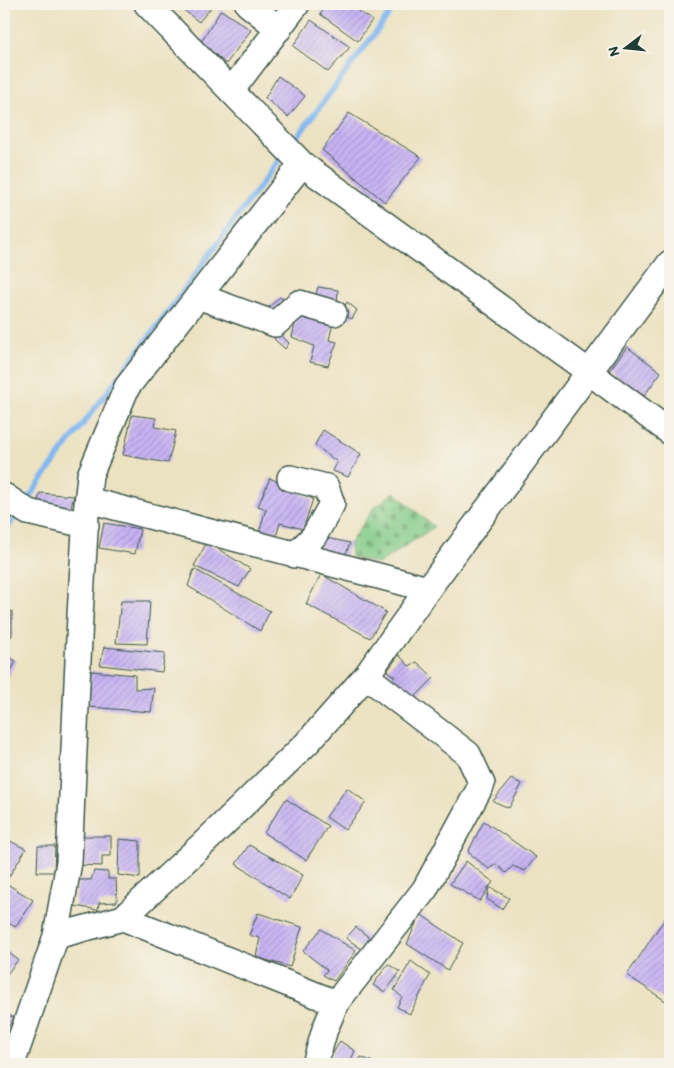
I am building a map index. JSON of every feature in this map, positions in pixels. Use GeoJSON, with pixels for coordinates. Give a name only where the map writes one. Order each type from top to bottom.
{"type":"FeatureCollection","features":[{"type":"Feature","properties":{"kind":"street"},"geometry":{"type":"LineString","coordinates":[[147,4],[302,164],[670,432]]}},
{"type":"Feature","properties":{"kind":"street"},"geometry":{"type":"LineString","coordinates":[[248,4],[279,29]]}},
{"type":"Feature","properties":{"kind":"street"},"geometry":{"type":"LineString","coordinates":[[232,91],[298,4]]}},
{"type":"Feature","properties":{"kind":"street"},"geometry":{"type":"LineString","coordinates":[[12,1064],[56,936],[70,862],[80,625],[90,475],[126,387],[302,164]]}},
{"type":"Feature","properties":{"kind":"street"},"geometry":{"type":"LineString","coordinates":[[56,936],[123,918],[308,742],[366,676],[428,589],[670,263]]}},
{"type":"Feature","properties":{"kind":"street"},"geometry":{"type":"LineString","coordinates":[[198,296],[275,324],[298,303],[334,313]]}},
{"type":"Feature","properties":{"kind":"street"},"geometry":{"type":"LineString","coordinates":[[290,478],[326,487],[332,504],[314,536],[295,555]]}},
{"type":"Feature","properties":{"kind":"street"},"geometry":{"type":"LineString","coordinates":[[4,496],[28,512],[87,513],[295,555],[428,589]]}},
{"type":"Feature","properties":{"kind":"street"},"geometry":{"type":"LineString","coordinates":[[315,1064],[324,1029],[336,1003],[425,889],[482,784],[468,754],[366,676]]}},
{"type":"Feature","properties":{"kind":"street"},"geometry":{"type":"LineString","coordinates":[[123,918],[336,1003]]}},
{"type":"Feature","properties":{"kind":"green space"},"geometry":{"type":"Polygon","coordinates":[[[394,492],[434,527],[378,564],[351,557],[350,543],[373,509],[394,492]]]}},
{"type":"Feature","properties":{"kind":"building"},"geometry":{"type":"Polygon","coordinates":[[[176,4],[214,4],[199,22],[176,4]]]}},
{"type":"Feature","properties":{"kind":"building"},"geometry":{"type":"Polygon","coordinates":[[[329,4],[347,4],[372,20],[358,41],[320,14],[329,4]]]}},
{"type":"Feature","properties":{"kind":"building"},"geometry":{"type":"Polygon","coordinates":[[[221,10],[251,30],[226,64],[201,42],[221,10]]]}},
{"type":"Feature","properties":{"kind":"building"},"geometry":{"type":"Polygon","coordinates":[[[311,20],[350,47],[328,72],[293,46],[311,20]]]}},
{"type":"Feature","properties":{"kind":"building"},"geometry":{"type":"Polygon","coordinates":[[[278,76],[305,96],[288,117],[265,98],[278,76]]]}},
{"type":"Feature","properties":{"kind":"building"},"geometry":{"type":"Polygon","coordinates":[[[349,113],[421,157],[385,202],[322,150],[349,113]]]}},
{"type":"Feature","properties":{"kind":"building"},"geometry":{"type":"Polygon","coordinates":[[[318,287],[338,290],[337,303],[314,301],[318,287]]]}},
{"type":"Feature","properties":{"kind":"building"},"geometry":{"type":"Polygon","coordinates":[[[280,297],[289,304],[276,316],[268,308],[280,297]]]}},
{"type":"Feature","properties":{"kind":"building"},"geometry":{"type":"Polygon","coordinates":[[[347,302],[357,310],[352,319],[341,315],[347,302]]]}},
{"type":"Feature","properties":{"kind":"building"},"geometry":{"type":"Polygon","coordinates":[[[298,311],[333,323],[329,340],[337,342],[328,366],[310,362],[314,346],[292,337],[298,311]]]}},
{"type":"Feature","properties":{"kind":"building"},"geometry":{"type":"Polygon","coordinates":[[[279,333],[289,343],[285,349],[274,339],[279,333]]]}},
{"type":"Feature","properties":{"kind":"building"},"geometry":{"type":"Polygon","coordinates":[[[627,347],[661,372],[644,396],[609,371],[627,347]]]}},
{"type":"Feature","properties":{"kind":"building"},"geometry":{"type":"Polygon","coordinates":[[[132,415],[156,418],[155,427],[176,431],[168,463],[123,455],[132,415]]]}},
{"type":"Feature","properties":{"kind":"building"},"geometry":{"type":"Polygon","coordinates":[[[323,430],[361,454],[348,477],[333,471],[337,462],[315,445],[323,430]]]}},
{"type":"Feature","properties":{"kind":"building"},"geometry":{"type":"Polygon","coordinates":[[[270,478],[313,499],[303,529],[280,523],[275,541],[258,536],[266,509],[258,506],[270,478]]]}},
{"type":"Feature","properties":{"kind":"building"},"geometry":{"type":"Polygon","coordinates":[[[40,493],[74,496],[70,510],[37,504],[40,493]]]}},
{"type":"Feature","properties":{"kind":"building"},"geometry":{"type":"Polygon","coordinates":[[[104,523],[140,529],[135,554],[99,548],[104,523]]]}},
{"type":"Feature","properties":{"kind":"building"},"geometry":{"type":"Polygon","coordinates":[[[322,537],[350,543],[343,561],[318,554],[322,537]]]}},
{"type":"Feature","properties":{"kind":"building"},"geometry":{"type":"Polygon","coordinates":[[[207,542],[250,569],[239,587],[194,566],[207,542]]]}},
{"type":"Feature","properties":{"kind":"building"},"geometry":{"type":"Polygon","coordinates":[[[194,569],[270,611],[260,631],[188,586],[194,569]]]}},
{"type":"Feature","properties":{"kind":"building"},"geometry":{"type":"Polygon","coordinates":[[[321,574],[386,612],[370,638],[306,604],[321,574]]]}},
{"type":"Feature","properties":{"kind":"building"},"geometry":{"type":"Polygon","coordinates":[[[121,601],[150,601],[147,644],[116,643],[121,601]]]}},
{"type":"Feature","properties":{"kind":"building"},"geometry":{"type":"Polygon","coordinates":[[[4,611],[12,611],[12,636],[4,636],[4,611]]]}},
{"type":"Feature","properties":{"kind":"building"},"geometry":{"type":"Polygon","coordinates":[[[104,647],[165,653],[162,672],[100,665],[104,647]]]}},
{"type":"Feature","properties":{"kind":"building"},"geometry":{"type":"Polygon","coordinates":[[[4,654],[16,661],[7,679],[4,679],[4,654]]]}},
{"type":"Feature","properties":{"kind":"building"},"geometry":{"type":"Polygon","coordinates":[[[399,655],[409,666],[417,662],[434,678],[413,699],[390,683],[395,677],[387,671],[399,655]]]}},
{"type":"Feature","properties":{"kind":"building"},"geometry":{"type":"Polygon","coordinates":[[[91,671],[135,675],[135,689],[154,688],[151,712],[89,707],[91,671]]]}},
{"type":"Feature","properties":{"kind":"building"},"geometry":{"type":"Polygon","coordinates":[[[511,779],[522,784],[509,808],[493,801],[511,779]]]}},
{"type":"Feature","properties":{"kind":"building"},"geometry":{"type":"Polygon","coordinates":[[[347,788],[366,802],[345,830],[326,817],[347,788]]]}},
{"type":"Feature","properties":{"kind":"building"},"geometry":{"type":"Polygon","coordinates":[[[286,799],[328,826],[306,860],[264,833],[286,799]]]}},
{"type":"Feature","properties":{"kind":"building"},"geometry":{"type":"Polygon","coordinates":[[[484,821],[536,857],[525,871],[513,866],[506,873],[496,864],[489,869],[468,852],[484,821]]]}},
{"type":"Feature","properties":{"kind":"building"},"geometry":{"type":"Polygon","coordinates":[[[81,836],[111,836],[111,856],[102,856],[102,866],[78,865],[81,836]]]}},
{"type":"Feature","properties":{"kind":"building"},"geometry":{"type":"Polygon","coordinates":[[[6,839],[26,849],[8,878],[4,876],[4,842],[6,839]]]}},
{"type":"Feature","properties":{"kind":"building"},"geometry":{"type":"Polygon","coordinates":[[[119,839],[140,841],[140,878],[118,875],[119,839]]]}},
{"type":"Feature","properties":{"kind":"building"},"geometry":{"type":"Polygon","coordinates":[[[249,845],[303,875],[290,899],[236,864],[249,845]]]}},
{"type":"Feature","properties":{"kind":"building"},"geometry":{"type":"Polygon","coordinates":[[[38,846],[55,846],[54,872],[37,872],[38,846]]]}},
{"type":"Feature","properties":{"kind":"building"},"geometry":{"type":"Polygon","coordinates":[[[466,861],[493,882],[480,901],[450,884],[466,861]]]}},
{"type":"Feature","properties":{"kind":"building"},"geometry":{"type":"Polygon","coordinates":[[[94,871],[108,872],[108,879],[116,879],[117,902],[99,903],[98,910],[75,906],[78,880],[91,880],[94,871]]]}},
{"type":"Feature","properties":{"kind":"building"},"geometry":{"type":"Polygon","coordinates":[[[4,882],[33,900],[15,927],[4,920],[4,882]]]}},
{"type":"Feature","properties":{"kind":"building"},"geometry":{"type":"Polygon","coordinates":[[[489,887],[509,898],[502,909],[487,899],[489,887]]]}},
{"type":"Feature","properties":{"kind":"building"},"geometry":{"type":"Polygon","coordinates":[[[670,911],[670,1004],[627,975],[670,911]]]}},
{"type":"Feature","properties":{"kind":"building"},"geometry":{"type":"Polygon","coordinates":[[[258,913],[302,927],[290,967],[256,957],[260,938],[249,935],[258,913]]]}},
{"type":"Feature","properties":{"kind":"building"},"geometry":{"type":"Polygon","coordinates":[[[420,914],[463,943],[448,970],[407,944],[420,914]]]}},
{"type":"Feature","properties":{"kind":"building"},"geometry":{"type":"Polygon","coordinates":[[[356,927],[375,942],[366,952],[346,938],[356,927]]]}},
{"type":"Feature","properties":{"kind":"building"},"geometry":{"type":"Polygon","coordinates":[[[321,929],[356,951],[334,981],[323,975],[327,970],[303,951],[321,929]]]}},
{"type":"Feature","properties":{"kind":"building"},"geometry":{"type":"Polygon","coordinates":[[[4,949],[18,960],[4,978],[4,949]]]}},
{"type":"Feature","properties":{"kind":"building"},"geometry":{"type":"Polygon","coordinates":[[[411,961],[430,975],[410,1014],[397,1007],[402,997],[394,990],[411,961]]]}},
{"type":"Feature","properties":{"kind":"building"},"geometry":{"type":"Polygon","coordinates":[[[388,964],[400,972],[385,992],[373,985],[388,964]]]}},
{"type":"Feature","properties":{"kind":"building"},"geometry":{"type":"Polygon","coordinates":[[[4,1012],[14,1018],[4,1034],[4,1012]]]}},
{"type":"Feature","properties":{"kind":"building"},"geometry":{"type":"Polygon","coordinates":[[[340,1041],[355,1051],[349,1064],[327,1064],[340,1041]]]}},
{"type":"Feature","properties":{"kind":"building"},"geometry":{"type":"Polygon","coordinates":[[[361,1057],[377,1064],[357,1064],[361,1057]]]}},
{"type":"Feature","properties":{"kind":"waterway"},"geometry":{"type":"LineString","coordinates":[[292,144],[397,4]]}},
{"type":"Feature","properties":{"kind":"waterway"},"geometry":{"type":"LineString","coordinates":[[25,503],[284,153]]}},
{"type":"Feature","properties":{"kind":"waterway"},"geometry":{"type":"LineString","coordinates":[[4,533],[18,513]]}}]}
